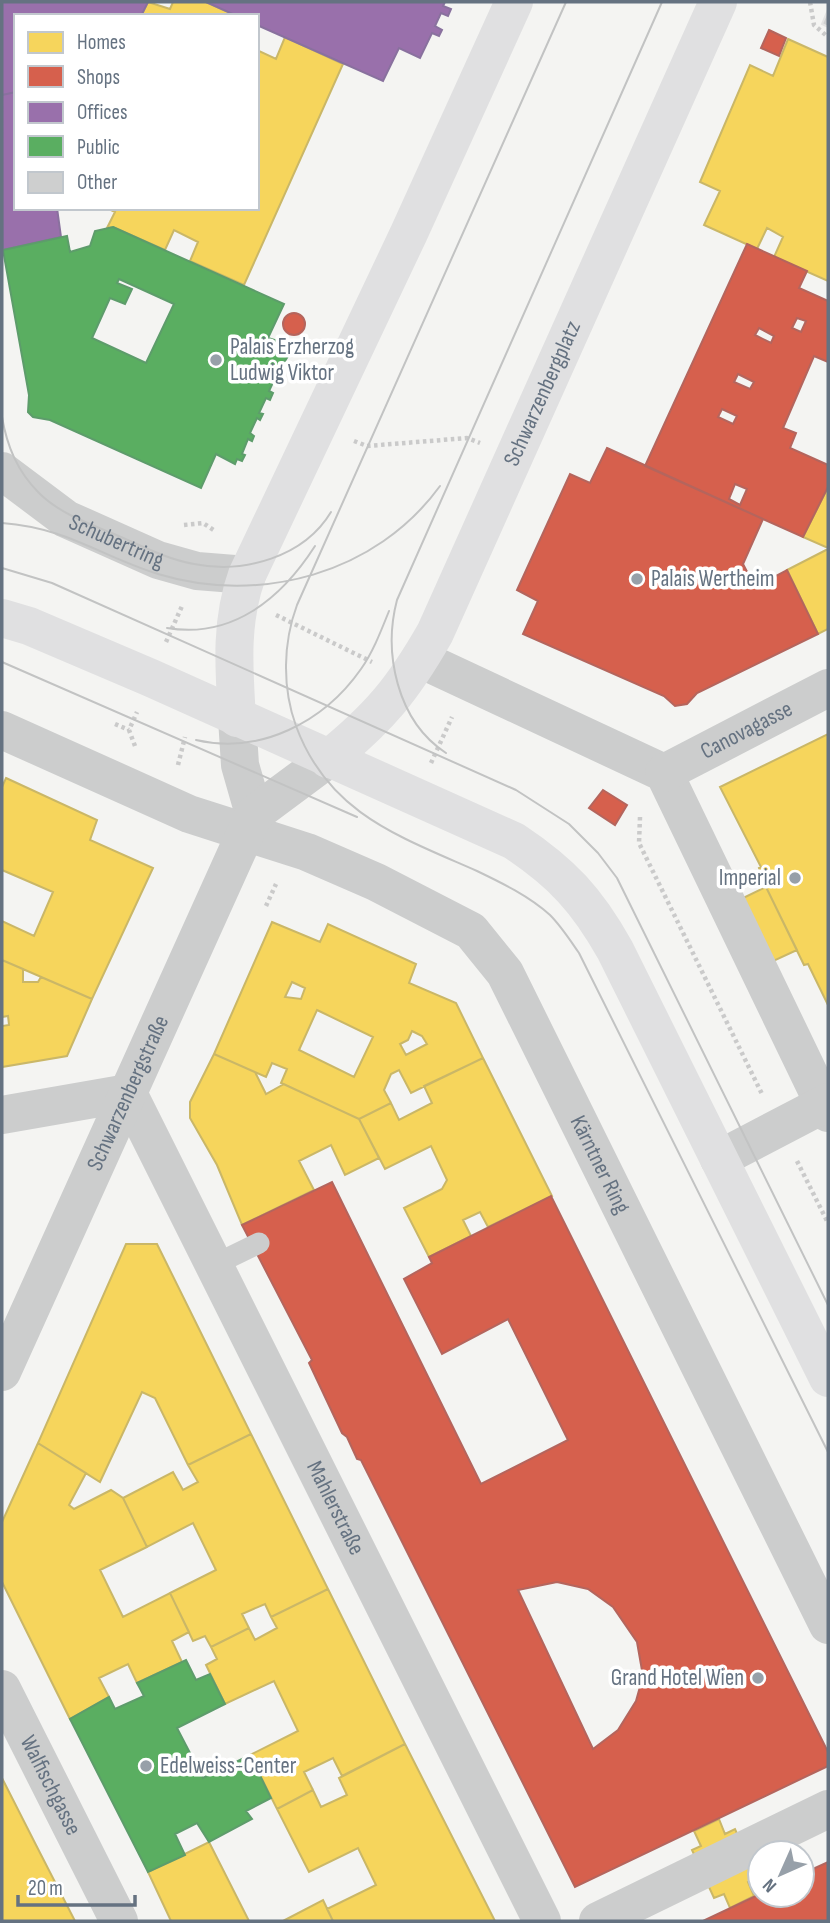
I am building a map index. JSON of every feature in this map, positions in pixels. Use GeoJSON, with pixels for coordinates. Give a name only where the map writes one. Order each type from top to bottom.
{"type":"FeatureCollection","features":[{"type":"Feature","properties":{"kind":"main road"},"geometry":{"type":"LineString","coordinates":[[237,718],[233,643],[236,611],[247,575],[409,233],[514,2]]}},
{"type":"Feature","properties":{"kind":"main road","name":"Schwarzenbergplatz"},"geometry":{"type":"LineString","coordinates":[[328,759],[377,718],[421,659],[435,633],[718,2]]}},
{"type":"Feature","properties":{"kind":"main road"},"geometry":{"type":"LineString","coordinates":[[2,618],[55,637],[514,841],[567,880],[594,912],[615,950],[828,1378]]}},
{"type":"Feature","properties":{"kind":"street","name":"Schubertring"},"geometry":{"type":"LineString","coordinates":[[2,471],[66,519],[158,560],[197,571],[247,575]]}},
{"type":"Feature","properties":{"kind":"street"},"geometry":{"type":"LineString","coordinates":[[421,659],[664,773],[827,1107],[779,1126],[719,1159]]}},
{"type":"Feature","properties":{"kind":"street","name":"Canovagasse"},"geometry":{"type":"LineString","coordinates":[[664,773],[828,688]]}},
{"type":"Feature","properties":{"kind":"street"},"geometry":{"type":"LineString","coordinates":[[2,730],[189,814],[250,824],[240,765],[237,718]]}},
{"type":"Feature","properties":{"kind":"street","name":"Schwarzenbergstraße"},"geometry":{"type":"LineString","coordinates":[[2,1372],[250,824],[328,759]]}},
{"type":"Feature","properties":{"kind":"street","name":"Kärntner Ring"},"geometry":{"type":"LineString","coordinates":[[250,824],[431,909],[471,931],[505,973],[828,1625]]}},
{"type":"Feature","properties":{"kind":"street"},"geometry":{"type":"LineString","coordinates":[[2,1115],[128,1093]]}},
{"type":"Feature","properties":{"kind":"street","name":"Mahlerstraße"},"geometry":{"type":"LineString","coordinates":[[128,1093],[542,1921]]}},
{"type":"Feature","properties":{"kind":"street","name":"Walfischgasse"},"geometry":{"type":"LineString","coordinates":[[2,1689],[118,1921]]}},
{"type":"Feature","properties":{"kind":"street"},"geometry":{"type":"LineString","coordinates":[[598,1921],[828,1809]]}},
{"type":"Feature","properties":{"kind":"lane"},"geometry":{"type":"LineString","coordinates":[[214,1265],[259,1243]]}},
{"type":"Feature","properties":{"kind":"path"},"geometry":{"type":"LineString","coordinates":[[810,2],[814,25],[828,37]]}},
{"type":"Feature","properties":{"kind":"path"},"geometry":{"type":"LineString","coordinates":[[345,451],[350,440],[367,446],[467,438],[488,446]]}},
{"type":"Feature","properties":{"kind":"path"},"geometry":{"type":"LineString","coordinates":[[115,724],[129,730]]}},
{"type":"Feature","properties":{"kind":"path"},"geometry":{"type":"LineString","coordinates":[[639,843],[828,1223]]}},
{"type":"Feature","properties":{"kind":"path"},"geometry":{"type":"LineString","coordinates":[[265,906],[279,877]]}},
{"type":"Feature","properties":{"kind":"building: Homes"},"geometry":{"type":"Polygon","coordinates":[[[148,2],[170,9],[173,2],[206,2],[233,14],[142,14],[148,2]]]}},
{"type":"Feature","properties":{"kind":"building: Homes"},"geometry":{"type":"Polygon","coordinates":[[[285,37],[343,64],[244,285],[190,261],[198,242],[174,230],[165,250],[113,227],[107,228],[115,212],[111,210],[259,210],[259,51],[276,59],[285,37]]]}},
{"type":"Feature","properties":{"kind":"building: Homes"},"geometry":{"type":"Polygon","coordinates":[[[788,39],[828,57],[828,281],[774,257],[783,237],[767,228],[757,249],[704,225],[720,191],[700,182],[750,65],[773,76],[788,39]]]}},
{"type":"Feature","properties":{"kind":"building: Homes"},"geometry":{"type":"Polygon","coordinates":[[[828,487],[828,548],[803,537],[828,487]]]}},
{"type":"Feature","properties":{"kind":"building: Homes"},"geometry":{"type":"Polygon","coordinates":[[[828,549],[828,629],[818,634],[787,570],[828,549]]]}},
{"type":"Feature","properties":{"kind":"building: Homes","name":"Imperial"},"geometry":{"type":"Polygon","coordinates":[[[828,734],[828,1005],[808,964],[804,965],[766,887],[759,868],[761,867],[720,787],[828,734]]]}},
{"type":"Feature","properties":{"kind":"building: Homes"},"geometry":{"type":"Polygon","coordinates":[[[6,778],[97,820],[90,840],[153,868],[92,999],[2,960],[2,921],[34,936],[53,892],[2,870],[2,787],[6,778]]]}},
{"type":"Feature","properties":{"kind":"building: Homes"},"geometry":{"type":"Polygon","coordinates":[[[766,887],[797,950],[769,963],[739,900],[766,887]]]}},
{"type":"Feature","properties":{"kind":"building: Homes"},"geometry":{"type":"Polygon","coordinates":[[[272,922],[320,942],[328,924],[416,964],[409,983],[456,1003],[483,1058],[411,1093],[399,1070],[391,1074],[384,1090],[391,1103],[359,1119],[281,1083],[287,1069],[272,1063],[266,1077],[214,1054],[272,922]],[[292,982],[285,997],[301,999],[305,988],[292,982]],[[317,1010],[299,1050],[354,1077],[373,1037],[317,1010]],[[412,1031],[408,1040],[400,1044],[406,1055],[427,1044],[422,1036],[412,1031]]]}},
{"type":"Feature","properties":{"kind":"building: Homes"},"geometry":{"type":"Polygon","coordinates":[[[2,960],[23,969],[23,982],[38,982],[41,977],[92,999],[67,1056],[2,1067],[2,1026],[9,1025],[8,1016],[2,1017],[2,960]]]}},
{"type":"Feature","properties":{"kind":"building: Homes"},"geometry":{"type":"Polygon","coordinates":[[[214,1054],[255,1072],[266,1094],[284,1084],[359,1119],[379,1158],[345,1175],[331,1145],[299,1161],[314,1190],[242,1225],[217,1165],[190,1118],[190,1102],[214,1054]]]}},
{"type":"Feature","properties":{"kind":"building: Homes"},"geometry":{"type":"Polygon","coordinates":[[[483,1058],[552,1196],[488,1227],[480,1212],[463,1220],[471,1236],[429,1257],[404,1208],[442,1189],[447,1180],[431,1146],[385,1169],[359,1119],[391,1103],[399,1120],[432,1103],[424,1086],[483,1058]]]}},
{"type":"Feature","properties":{"kind":"building: Homes"},"geometry":{"type":"Polygon","coordinates":[[[126,1244],[157,1244],[251,1434],[188,1465],[155,1398],[142,1392],[100,1482],[38,1443],[126,1244]]]}},
{"type":"Feature","properties":{"kind":"building: Homes"},"geometry":{"type":"Polygon","coordinates":[[[251,1434],[328,1589],[271,1617],[265,1604],[242,1614],[249,1628],[211,1647],[205,1636],[193,1641],[170,1593],[216,1570],[193,1523],[147,1547],[123,1498],[173,1472],[183,1490],[198,1482],[188,1465],[251,1434]]]}},
{"type":"Feature","properties":{"kind":"building: Homes"},"geometry":{"type":"Polygon","coordinates":[[[38,1443],[86,1473],[69,1505],[74,1509],[111,1490],[123,1498],[147,1547],[100,1570],[123,1617],[170,1593],[189,1632],[172,1641],[182,1662],[137,1683],[128,1664],[99,1678],[109,1697],[70,1719],[2,1582],[2,1522],[38,1443]]]}},
{"type":"Feature","properties":{"kind":"building: Homes"},"geometry":{"type":"Polygon","coordinates":[[[328,1589],[405,1744],[342,1776],[333,1758],[304,1772],[313,1790],[277,1809],[250,1755],[298,1731],[274,1681],[225,1704],[206,1665],[217,1659],[211,1647],[249,1628],[255,1640],[277,1628],[271,1617],[328,1589]]]}},
{"type":"Feature","properties":{"kind":"building: Homes"},"geometry":{"type":"Polygon","coordinates":[[[405,1744],[495,1921],[333,1921],[327,1909],[376,1885],[358,1848],[309,1872],[277,1809],[313,1790],[321,1807],[347,1795],[339,1778],[405,1744]]]}},
{"type":"Feature","properties":{"kind":"building: Homes"},"geometry":{"type":"Polygon","coordinates":[[[2,1778],[36,1845],[75,1921],[2,1921],[2,1778]]]}},
{"type":"Feature","properties":{"kind":"building: Homes"},"geometry":{"type":"Polygon","coordinates":[[[719,1819],[725,1834],[735,1829],[746,1853],[746,1900],[730,1908],[724,1894],[714,1898],[692,1850],[701,1846],[694,1831],[719,1819]]]}},
{"type":"Feature","properties":{"kind":"building: Homes"},"geometry":{"type":"Polygon","coordinates":[[[209,1842],[249,1921],[171,1921],[148,1872],[209,1842]]]}},
{"type":"Feature","properties":{"kind":"building: Homes"},"geometry":{"type":"Polygon","coordinates":[[[323,1900],[333,1921],[283,1921],[323,1900]]]}},
{"type":"Feature","properties":{"kind":"building: Shops"},"geometry":{"type":"Polygon","coordinates":[[[769,30],[786,38],[779,56],[761,48],[769,30]]]}},
{"type":"Feature","properties":{"kind":"building: Shops"},"geometry":{"type":"Polygon","coordinates":[[[747,244],[807,271],[799,288],[828,301],[828,362],[814,356],[783,428],[796,433],[790,448],[828,465],[828,487],[803,537],[645,466],[747,244]],[[797,318],[792,328],[801,332],[806,321],[797,318]],[[759,328],[755,335],[771,343],[774,336],[759,328]],[[738,374],[734,382],[750,389],[754,382],[738,374]],[[722,409],[718,417],[733,424],[737,416],[722,409]],[[735,484],[729,499],[740,505],[747,489],[735,484]]]}},
{"type":"Feature","properties":{"kind":"building: Shops"},"geometry":{"type":"Polygon","coordinates":[[[290,313],[298,313],[305,320],[305,328],[298,335],[290,335],[283,328],[283,320],[290,313]]]}},
{"type":"Feature","properties":{"kind":"building: Shops","name":"Palais Wertheim"},"geometry":{"type":"Polygon","coordinates":[[[607,448],[763,519],[743,564],[755,587],[787,570],[818,634],[697,693],[687,704],[675,706],[664,696],[523,634],[538,601],[517,590],[570,474],[590,483],[607,448]]]}},
{"type":"Feature","properties":{"kind":"building: Shops"},"geometry":{"type":"Polygon","coordinates":[[[603,790],[627,805],[615,825],[589,808],[603,790]]]}},
{"type":"Feature","properties":{"kind":"building: Shops"},"geometry":{"type":"Polygon","coordinates":[[[332,1182],[481,1484],[568,1440],[508,1319],[442,1354],[404,1279],[432,1263],[429,1257],[551,1196],[828,1752],[828,1766],[575,1887],[361,1460],[357,1459],[347,1437],[342,1433],[309,1363],[312,1360],[242,1225],[332,1182]],[[557,1582],[518,1590],[593,1749],[618,1730],[636,1701],[643,1676],[637,1642],[613,1607],[588,1589],[557,1582]]]}},
{"type":"Feature","properties":{"kind":"building: Shops"},"geometry":{"type":"Polygon","coordinates":[[[828,1862],[828,1921],[703,1921],[746,1901],[746,1909],[816,1909],[816,1868],[828,1862]]]}},
{"type":"Feature","properties":{"kind":"building: Offices"},"geometry":{"type":"Polygon","coordinates":[[[2,2],[148,2],[142,14],[14,14],[14,92],[2,95],[2,2]]]}},
{"type":"Feature","properties":{"kind":"building: Offices"},"geometry":{"type":"Polygon","coordinates":[[[206,2],[445,2],[443,6],[451,9],[448,16],[441,13],[435,26],[442,30],[439,36],[432,33],[420,58],[399,48],[383,81],[259,26],[259,14],[233,14],[206,2]]]}},
{"type":"Feature","properties":{"kind":"building: Offices"},"geometry":{"type":"Polygon","coordinates":[[[14,92],[14,210],[57,210],[61,237],[3,250],[2,95],[14,92]]]}},
{"type":"Feature","properties":{"kind":"building: Public","name":"Palais Erzherzog Ludwig Viktor"},"geometry":{"type":"Polygon","coordinates":[[[113,227],[284,304],[268,338],[288,344],[286,348],[291,351],[279,371],[282,373],[279,378],[276,376],[269,391],[273,393],[270,400],[266,398],[259,413],[263,414],[260,420],[257,418],[250,433],[254,436],[252,441],[248,439],[242,461],[237,459],[235,464],[216,454],[201,488],[50,420],[33,417],[28,412],[29,395],[3,250],[67,236],[70,252],[90,246],[95,231],[113,227]],[[119,279],[117,283],[132,289],[125,304],[110,298],[92,338],[146,363],[174,304],[119,279]]]}},
{"type":"Feature","properties":{"kind":"building: Public","name":"Edelweiss-Center"},"geometry":{"type":"Polygon","coordinates":[[[186,1660],[196,1680],[210,1674],[225,1704],[177,1728],[203,1778],[250,1755],[271,1798],[246,1811],[252,1819],[209,1842],[197,1823],[175,1834],[185,1855],[148,1872],[70,1719],[109,1697],[115,1709],[144,1696],[137,1683],[186,1660]]]}},
{"type":"Feature","properties":{"kind":"building: Other"},"geometry":{"type":"Polygon","coordinates":[[[828,10],[828,27],[822,24],[828,10]]]}},
{"type":"Feature","properties":{"kind":"tram line"},"geometry":{"type":"LineString","coordinates":[[566,2],[297,605],[287,650],[288,696],[296,726],[310,756],[327,780],[347,801],[393,833],[506,885],[524,896],[550,915],[569,938],[579,953],[828,1452]]}},
{"type":"Feature","properties":{"kind":"tram line"},"geometry":{"type":"LineString","coordinates":[[446,753],[429,739],[416,723],[405,705],[398,684],[392,642],[397,600],[662,2]]}},
{"type":"Feature","properties":{"kind":"tram line"},"geometry":{"type":"LineString","coordinates":[[2,417],[10,448],[19,467],[31,485],[47,500],[64,512],[173,559],[213,566],[252,564],[271,559],[305,541],[331,512]]}},
{"type":"Feature","properties":{"kind":"tram line"},"geometry":{"type":"LineString","coordinates":[[2,523],[46,531],[137,567],[197,583],[236,586],[275,583],[313,575],[350,561],[383,541],[414,516],[440,486]]}},
{"type":"Feature","properties":{"kind":"tram line"},"geometry":{"type":"LineString","coordinates":[[167,628],[191,630],[213,627],[253,611],[287,583],[315,546]]}},
{"type":"Feature","properties":{"kind":"tram line"},"geometry":{"type":"LineString","coordinates":[[2,568],[52,583],[516,790],[569,824],[598,853],[617,878],[828,1305]]}},
{"type":"Feature","properties":{"kind":"tram line"},"geometry":{"type":"LineString","coordinates":[[196,740],[244,743],[289,730],[309,719],[329,705],[361,669],[389,611]]}},
{"type":"Feature","properties":{"kind":"tram line"},"geometry":{"type":"LineString","coordinates":[[2,662],[357,817]]}},
{"type":"Feature","properties":{"kind":"place","name":"Palais Erzherzog Ludwig Viktor"},"geometry":{"type":"Point","coordinates":[216,360]}},
{"type":"Feature","properties":{"kind":"place","name":"Palais Wertheim"},"geometry":{"type":"Point","coordinates":[637,579]}},
{"type":"Feature","properties":{"kind":"place","name":"Imperial"},"geometry":{"type":"Point","coordinates":[795,878]}},
{"type":"Feature","properties":{"kind":"place","name":"Grand Hotel Wien"},"geometry":{"type":"Point","coordinates":[758,1678]}},
{"type":"Feature","properties":{"kind":"place","name":"Edelweiss-Center"},"geometry":{"type":"Point","coordinates":[146,1766]}}]}
